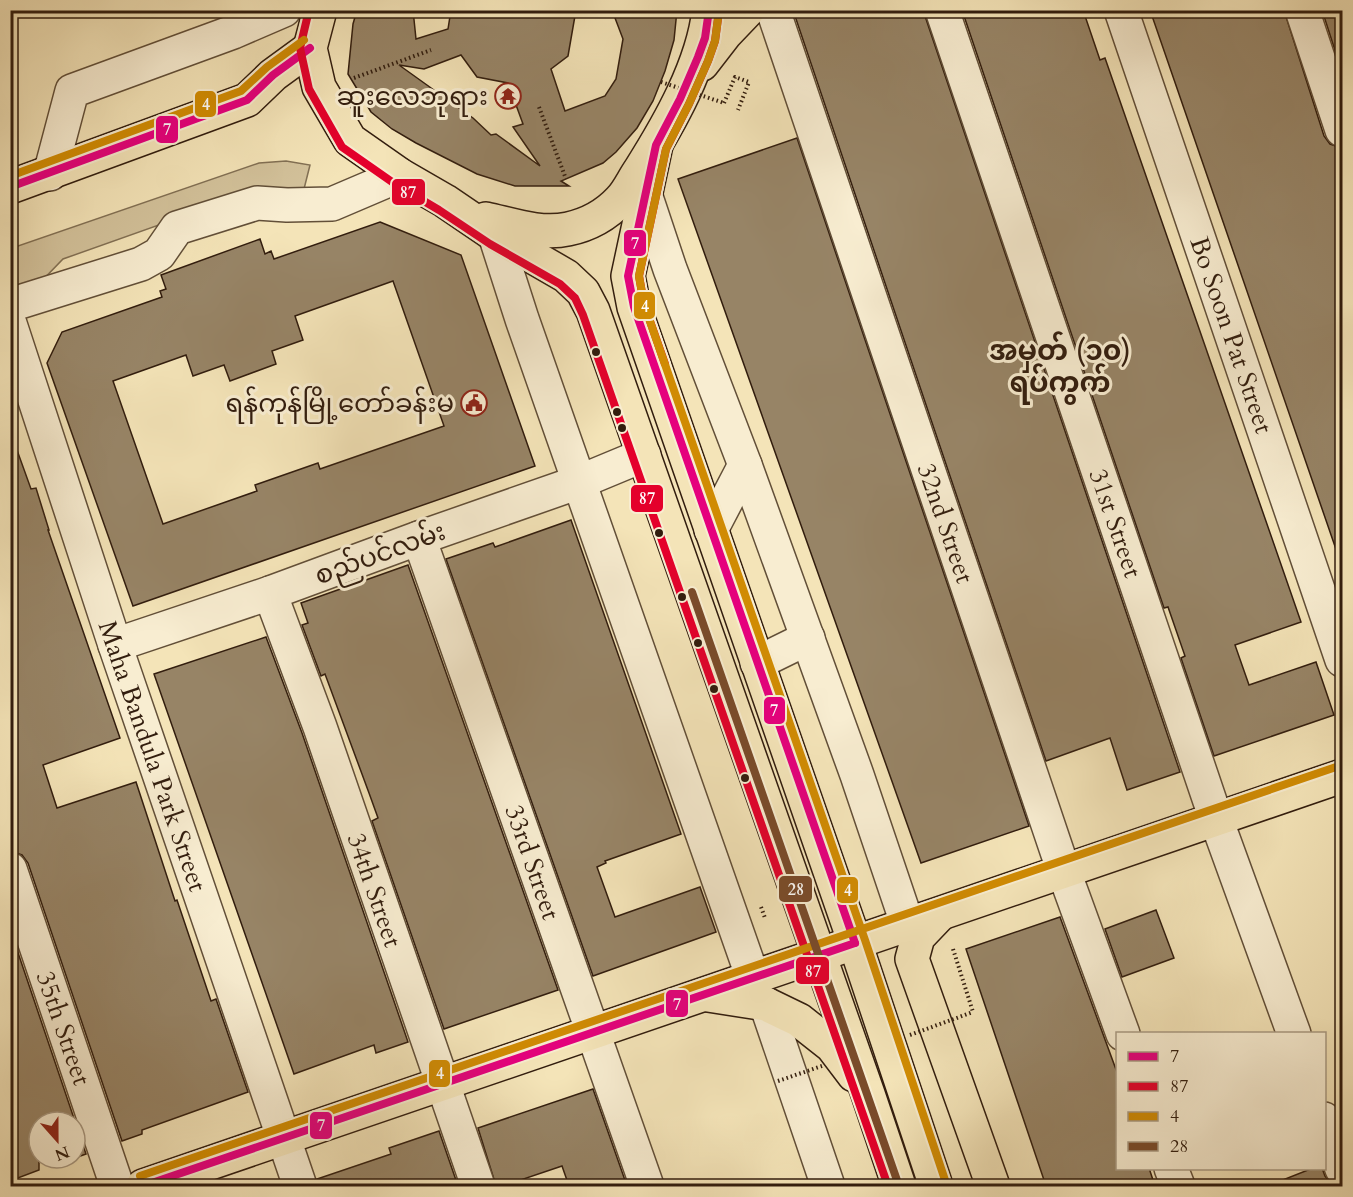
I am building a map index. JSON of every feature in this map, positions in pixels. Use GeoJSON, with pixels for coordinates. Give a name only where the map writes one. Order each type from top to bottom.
{"type":"FeatureCollection","features":[{"type":"Feature","properties":{"kind":"main road"},"geometry":{"type":"LineString","coordinates":[[320,10],[310,48],[319,87],[350,140],[400,175],[467,215],[495,235],[566,276],[583,292],[593,311],[899,1186]]}},
{"type":"Feature","properties":{"kind":"main road"},"geometry":{"type":"LineString","coordinates":[[709,10],[705,38],[671,90],[656,145],[628,276],[634,307],[855,943],[936,1186]]}},
{"type":"Feature","properties":{"kind":"main road"},"geometry":{"type":"LineString","coordinates":[[671,90],[704,61],[748,10]]}},
{"type":"Feature","properties":{"kind":"main road"},"geometry":{"type":"LineString","coordinates":[[10,187],[247,100],[273,75],[310,48]]}},
{"type":"Feature","properties":{"kind":"main road"},"geometry":{"type":"LineString","coordinates":[[467,215],[549,232],[584,224],[606,213],[621,199],[656,145]]}},
{"type":"Feature","properties":{"kind":"main road"},"geometry":{"type":"LineString","coordinates":[[143,1186],[706,994],[759,991],[819,956],[1342,776]]}},
{"type":"Feature","properties":{"kind":"main road"},"geometry":{"type":"LineString","coordinates":[[939,915],[918,937],[912,959],[993,1186]]}},
{"type":"Feature","properties":{"kind":"main road"},"geometry":{"type":"LineString","coordinates":[[759,991],[832,1046],[868,1094]]}},
{"type":"Feature","properties":{"kind":"street"},"geometry":{"type":"LineString","coordinates":[[50,174],[72,91],[233,32],[284,10]]}},
{"type":"Feature","properties":{"kind":"street","name":"32nd Street"},"geometry":{"type":"LineString","coordinates":[[773,10],[1064,872],[1122,1032]]}},
{"type":"Feature","properties":{"kind":"street","name":"31st Street"},"geometry":{"type":"LineString","coordinates":[[942,10],[1216,819],[1293,1032]]}},
{"type":"Feature","properties":{"kind":"street","name":"Bo Soon Pat Street"},"geometry":{"type":"LineString","coordinates":[[1120,10],[1342,660]]}},
{"type":"Feature","properties":{"kind":"street"},"geometry":{"type":"LineString","coordinates":[[1302,10],[1342,130]]}},
{"type":"Feature","properties":{"kind":"street"},"geometry":{"type":"LineString","coordinates":[[10,305],[141,264],[159,254],[177,228],[257,203],[332,204],[400,175]]}},
{"type":"Feature","properties":{"kind":"street"},"geometry":{"type":"LineString","coordinates":[[645,194],[670,269],[808,638],[908,926]]}},
{"type":"Feature","properties":{"kind":"street"},"geometry":{"type":"LineString","coordinates":[[495,235],[579,482],[828,1186]]}},
{"type":"Feature","properties":{"kind":"street","name":"Maha Bandula Park Street"},"geometry":{"type":"LineString","coordinates":[[10,324],[115,645],[300,1186]]}},
{"type":"Feature","properties":{"kind":"street","name":"စည်ပင်လမ်း"},"geometry":{"type":"LineString","coordinates":[[115,645],[270,593],[579,482],[644,455]]}},
{"type":"Feature","properties":{"kind":"street"},"geometry":{"type":"LineString","coordinates":[[711,530],[745,465]]}},
{"type":"Feature","properties":{"kind":"street","name":"33rd Street"},"geometry":{"type":"LineString","coordinates":[[419,538],[647,1186]]}},
{"type":"Feature","properties":{"kind":"street","name":"34th Street"},"geometry":{"type":"LineString","coordinates":[[270,593],[320,727],[478,1186]]}},
{"type":"Feature","properties":{"kind":"street"},"geometry":{"type":"LineString","coordinates":[[758,663],[808,638]]}},
{"type":"Feature","properties":{"kind":"street","name":"35th Street"},"geometry":{"type":"LineString","coordinates":[[10,869],[117,1186]]}},
{"type":"Feature","properties":{"kind":"street"},"geometry":{"type":"LineString","coordinates":[[1326,1125],[1342,1169]]}},
{"type":"Feature","properties":{"kind":"street"},"geometry":{"type":"LineString","coordinates":[[1172,1170],[1178,1186]]}},
{"type":"Feature","properties":{"kind":"path"},"geometry":{"type":"LineString","coordinates":[[354,78],[430,50]]}},
{"type":"Feature","properties":{"kind":"path"},"geometry":{"type":"LineString","coordinates":[[671,90],[724,104],[735,77],[749,82],[738,110]]}},
{"type":"Feature","properties":{"kind":"path"},"geometry":{"type":"LineString","coordinates":[[539,107],[566,179]]}},
{"type":"Feature","properties":{"kind":"path"},"geometry":{"type":"LineString","coordinates":[[910,1035],[973,1012],[953,949]]}},
{"type":"Feature","properties":{"kind":"path"},"geometry":{"type":"LineString","coordinates":[[778,1081],[822,1066]]}},
{"type":"Feature","properties":{"kind":"shaded area"},"geometry":{"type":"Polygon","coordinates":[[[286,161],[310,165],[304,189],[263,188],[63,259],[32,291],[11,282],[15,247],[259,163],[286,161]]]}},
{"type":"Feature","properties":{"kind":"building","name":"ဆူးလေဘုရား"},"geometry":{"type":"Polygon","coordinates":[[[357,10],[413,10],[416,39],[448,29],[451,10],[576,10],[568,56],[551,69],[565,111],[605,96],[616,79],[623,39],[612,10],[677,10],[674,40],[665,71],[653,101],[637,128],[603,163],[561,181],[569,186],[515,186],[477,174],[392,129],[371,112],[348,74],[353,24],[357,10]],[[461,55],[424,69],[399,65],[473,118],[491,135],[496,134],[540,166],[513,127],[523,124],[508,83],[477,77],[461,55]]]}},
{"type":"Feature","properties":{"kind":"building"},"geometry":{"type":"Polygon","coordinates":[[[793,10],[923,10],[1180,772],[1127,790],[1110,738],[1046,761],[793,10]]]}},
{"type":"Feature","properties":{"kind":"building"},"geometry":{"type":"Polygon","coordinates":[[[962,10],[1083,10],[1100,60],[1105,58],[1301,622],[1235,645],[1249,685],[1316,662],[1334,715],[1214,756],[1181,658],[1185,656],[1168,607],[1164,608],[962,10]]]}},
{"type":"Feature","properties":{"kind":"building"},"geometry":{"type":"Polygon","coordinates":[[[1150,10],[1284,10],[1324,136],[1330,144],[1342,148],[1342,558],[1339,558],[1150,10]]]}},
{"type":"Feature","properties":{"kind":"building"},"geometry":{"type":"Polygon","coordinates":[[[1322,10],[1342,10],[1342,72],[1322,10]]]}},
{"type":"Feature","properties":{"kind":"building"},"geometry":{"type":"Polygon","coordinates":[[[797,138],[1029,826],[921,863],[678,179],[797,138]]]}},
{"type":"Feature","properties":{"kind":"building","name":"ရန်ကုန်မြို့တော်ခန်းမ"},"geometry":{"type":"Polygon","coordinates":[[[380,222],[461,255],[535,466],[133,606],[47,363],[62,332],[162,297],[160,291],[166,289],[161,275],[260,239],[265,254],[271,251],[274,259],[380,222]],[[393,281],[295,316],[303,340],[272,351],[276,364],[230,381],[224,365],[193,376],[186,355],[113,381],[163,524],[257,491],[255,485],[318,463],[320,469],[444,426],[393,281]]]}},
{"type":"Feature","properties":{"kind":"building"},"geometry":{"type":"Polygon","coordinates":[[[13,439],[31,489],[36,488],[48,530],[120,738],[43,765],[57,808],[136,782],[211,1001],[216,999],[248,1092],[142,1130],[142,1134],[122,1141],[28,863],[22,855],[10,851],[10,834],[17,833],[10,814],[10,440],[13,439]]]}},
{"type":"Feature","properties":{"kind":"building"},"geometry":{"type":"Polygon","coordinates":[[[571,520],[681,834],[605,861],[606,863],[597,867],[615,917],[700,887],[716,932],[593,976],[446,559],[493,543],[495,547],[571,520]]]}},
{"type":"Feature","properties":{"kind":"building"},"geometry":{"type":"Polygon","coordinates":[[[408,565],[558,990],[444,1029],[372,821],[378,818],[325,674],[321,676],[302,625],[308,623],[301,603],[408,565]]]}},
{"type":"Feature","properties":{"kind":"building"},"geometry":{"type":"Polygon","coordinates":[[[266,637],[302,733],[408,1042],[376,1053],[374,1045],[294,1074],[154,674],[266,637]]]}},
{"type":"Feature","properties":{"kind":"building"},"geometry":{"type":"Polygon","coordinates":[[[1156,910],[1174,958],[1122,977],[1105,929],[1156,910]]]}},
{"type":"Feature","properties":{"kind":"building"},"geometry":{"type":"Polygon","coordinates":[[[1060,917],[1116,1070],[1116,1170],[1150,1170],[1155,1186],[1046,1186],[966,949],[1060,917]]]}},
{"type":"Feature","properties":{"kind":"building"},"geometry":{"type":"Polygon","coordinates":[[[10,929],[71,1110],[27,1110],[27,1170],[39,1170],[10,1181],[10,929]]]}},
{"type":"Feature","properties":{"kind":"building"},"geometry":{"type":"Polygon","coordinates":[[[593,1089],[627,1186],[569,1186],[562,1166],[503,1186],[496,1186],[478,1128],[593,1089]]]}},
{"type":"Feature","properties":{"kind":"building"},"geometry":{"type":"Polygon","coordinates":[[[439,1131],[458,1186],[318,1186],[317,1179],[391,1154],[389,1148],[439,1131]]]}},
{"type":"Feature","properties":{"kind":"building"},"geometry":{"type":"Polygon","coordinates":[[[1308,1170],[1323,1170],[1333,1186],[1270,1186],[1308,1170]]]}},
{"type":"Feature","properties":{"kind":"transit line","name":"87"},"geometry":{"type":"LineString","coordinates":[[309,10],[300,48],[309,89],[342,147],[395,184],[490,244],[560,284],[575,298],[583,315],[888,1186]]}},
{"type":"Feature","properties":{"kind":"transit line","name":"7"},"geometry":{"type":"LineString","coordinates":[[709,10],[705,38],[698,57],[680,99],[656,145],[628,276],[634,307],[855,943]]}},
{"type":"Feature","properties":{"kind":"transit line","name":"87"},"geometry":{"type":"LineString","coordinates":[[665,364],[644,304],[639,276],[666,149],[708,61],[715,41],[719,11]]}},
{"type":"Feature","properties":{"kind":"transit line","name":"4"},"geometry":{"type":"LineString","coordinates":[[719,11],[715,41],[708,61],[666,149],[639,276],[644,304],[865,940],[946,1183]]}},
{"type":"Feature","properties":{"kind":"transit line","name":"4"},"geometry":{"type":"LineString","coordinates":[[10,176],[241,91],[267,67],[304,40]]}},
{"type":"Feature","properties":{"kind":"transit line","name":"7"},"geometry":{"type":"LineString","coordinates":[[10,187],[247,100],[273,75],[310,48]]}},
{"type":"Feature","properties":{"kind":"transit line","name":"28"},"geometry":{"type":"LineString","coordinates":[[692,592],[899,1186]]}},
{"type":"Feature","properties":{"kind":"transit line","name":"4"},"geometry":{"type":"LineString","coordinates":[[140,1176],[1339,766]]}},
{"type":"Feature","properties":{"kind":"transit line","name":"7"},"geometry":{"type":"LineString","coordinates":[[143,1186],[855,943]]}},
{"type":"Feature","properties":{"kind":"place","name":"ဆူးလေဘုရား"},"geometry":{"type":"Point","coordinates":[508,96]}},
{"type":"Feature","properties":{"kind":"place","name":"ရန်ကုန်မြို့တော်ခန်းမ"},"geometry":{"type":"Point","coordinates":[474,403]}},
{"type":"Feature","properties":{"kind":"district","name":"အမှတ် (၁၀) ရပ်ကွက်"},"geometry":{"type":"Point","coordinates":[1060,366]}}]}
